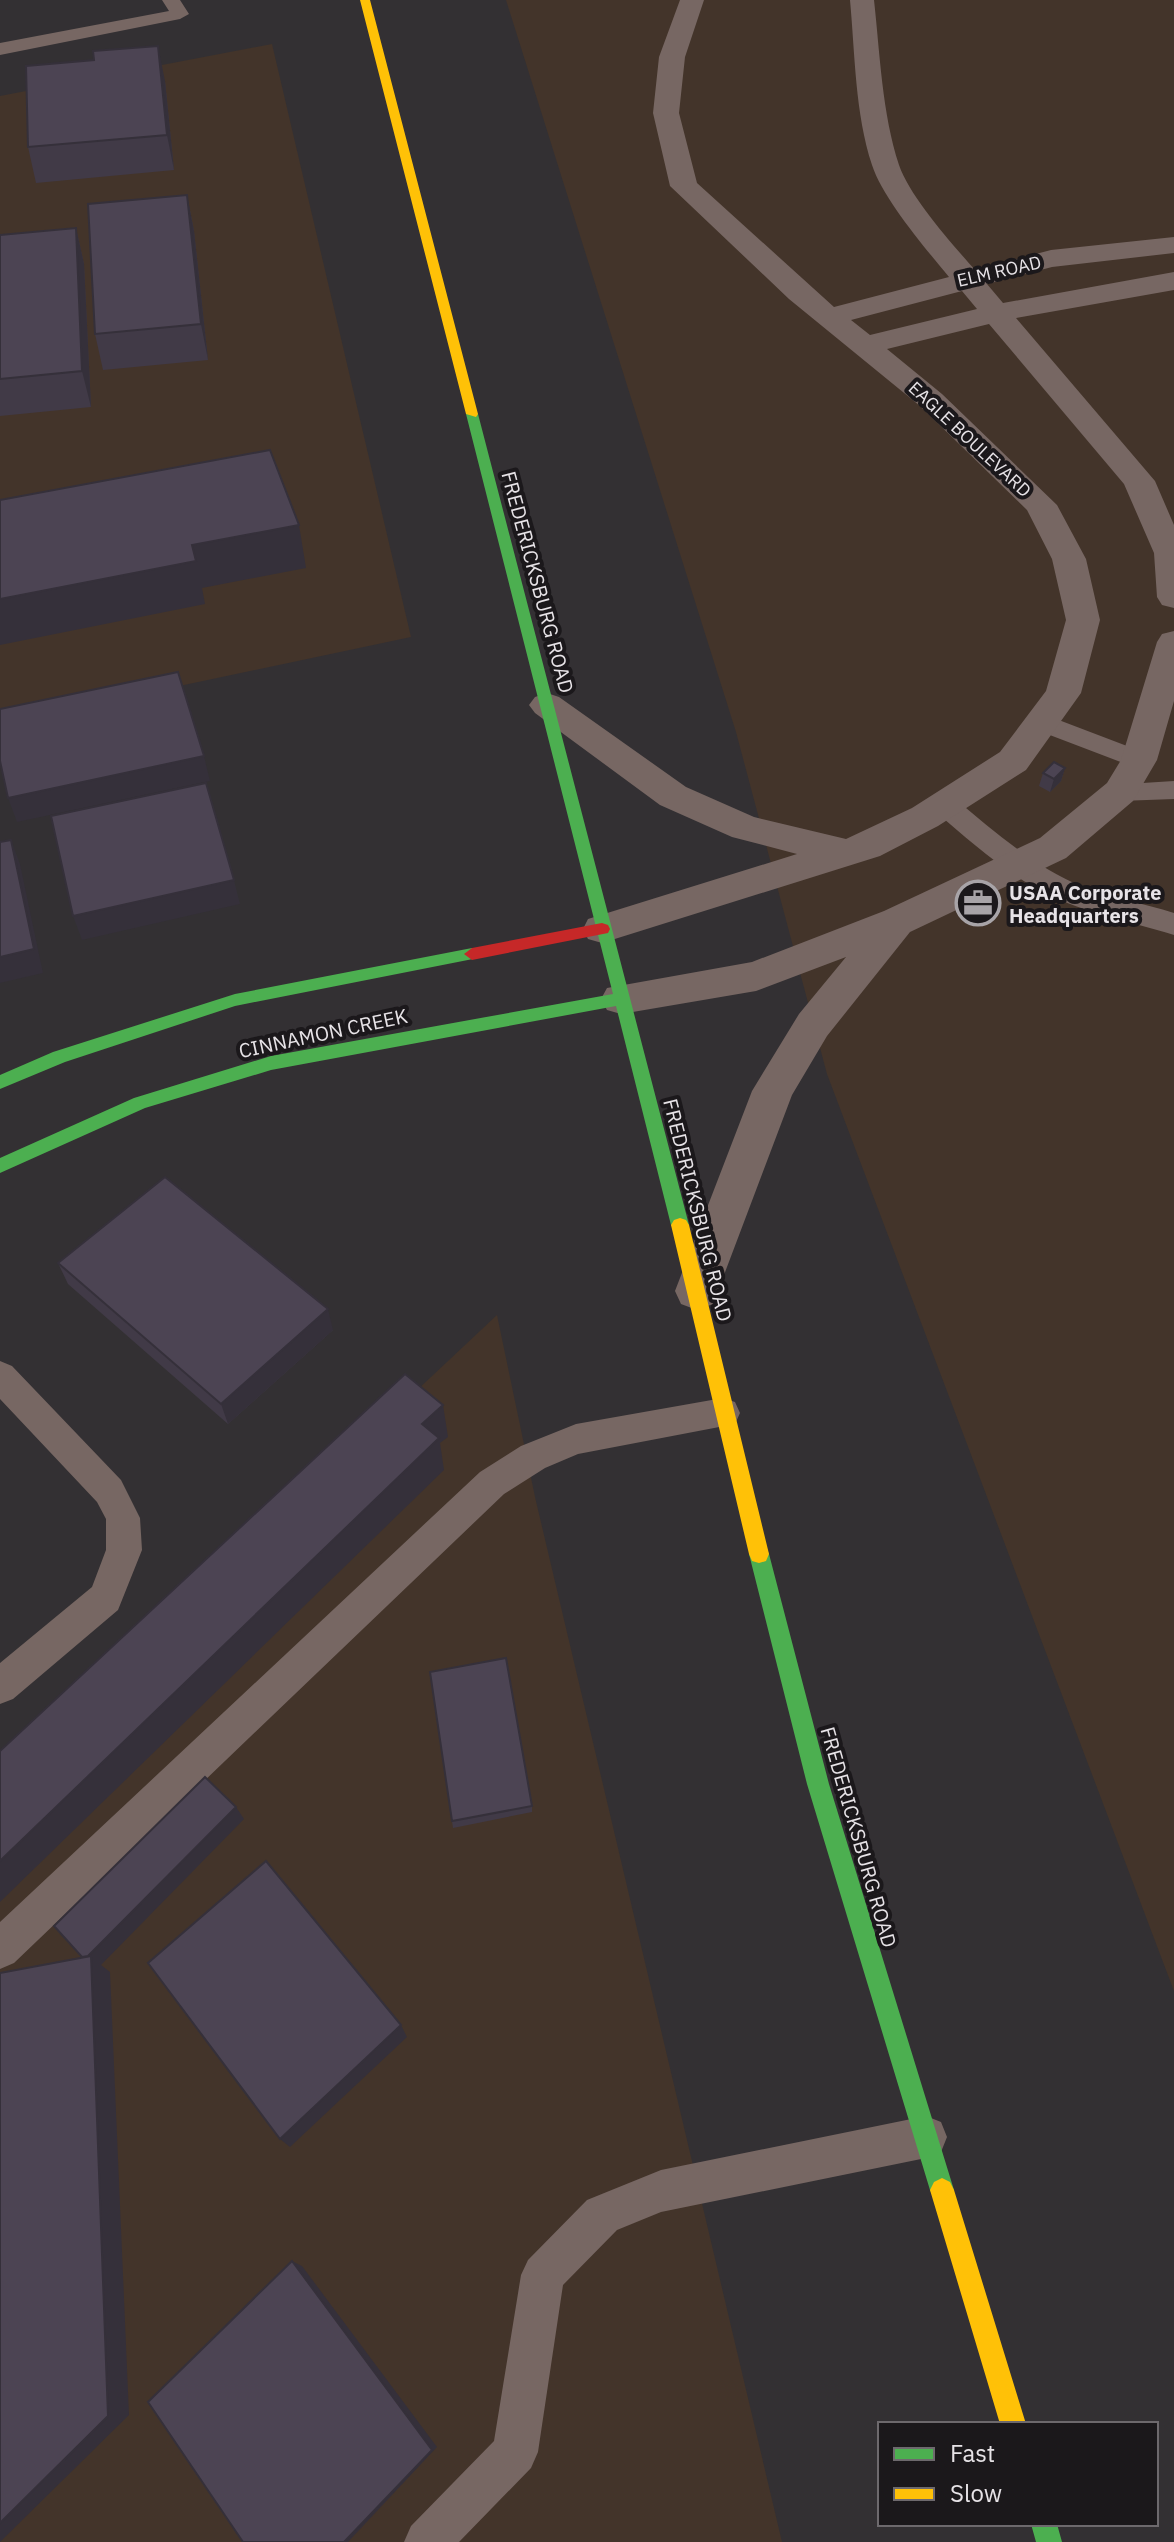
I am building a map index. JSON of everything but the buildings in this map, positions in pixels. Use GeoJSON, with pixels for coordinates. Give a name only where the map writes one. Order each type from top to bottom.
{"type":"FeatureCollection","features":[{"type":"Feature","properties":{"kind":"main road","name":"FREDERICKSBURG ROAD"},"geometry":{"type":"LineString","coordinates":[[365,0],[697,1291],[723,1413],[818,1784],[1012,2422]]}},
{"type":"Feature","properties":{"kind":"main road"},"geometry":{"type":"LineString","coordinates":[[0,1082],[59,1057],[235,1000],[602,929]]}},
{"type":"Feature","properties":{"kind":"main road","name":"CINNAMON CREEK"},"geometry":{"type":"LineString","coordinates":[[0,1166],[140,1103],[271,1063],[621,999]]}},
{"type":"Feature","properties":{"kind":"street","name":"EAGLE BOULEVARD"},"geometry":{"type":"LineString","coordinates":[[602,929],[867,846],[945,805],[1013,761],[1043,723],[1063,693],[1083,620],[1069,559],[1041,505],[931,400],[828,317],[684,186],[666,113],[672,57],[692,0]]}},
{"type":"Feature","properties":{"kind":"street"},"geometry":{"type":"LineString","coordinates":[[862,0],[871,92],[886,167],[925,230],[1139,481],[1170,553],[1174,597]]}},
{"type":"Feature","properties":{"kind":"street","name":"ELM ROAD"},"geometry":{"type":"LineString","coordinates":[[828,317],[967,278],[1051,259],[1157,244],[1174,245]]}},
{"type":"Feature","properties":{"kind":"street","name":"ELM ROAD"},"geometry":{"type":"LineString","coordinates":[[864,346],[995,312],[1087,293],[1174,281]]}},
{"type":"Feature","properties":{"kind":"street"},"geometry":{"type":"LineString","coordinates":[[621,999],[756,976],[898,921],[1053,848],[1120,792],[1139,760],[1171,671]]}},
{"type":"Feature","properties":{"kind":"street"},"geometry":{"type":"LineString","coordinates":[[547,705],[673,796],[745,828],[845,852]]}},
{"type":"Feature","properties":{"kind":"street"},"geometry":{"type":"LineString","coordinates":[[697,1291],[773,1091],[813,1025],[898,921]]}},
{"type":"Feature","properties":{"kind":"lane"},"geometry":{"type":"LineString","coordinates":[[0,49],[180,14],[171,0]]}},
{"type":"Feature","properties":{"kind":"lane"},"geometry":{"type":"LineString","coordinates":[[1043,723],[1139,760]]}},
{"type":"Feature","properties":{"kind":"lane"},"geometry":{"type":"LineString","coordinates":[[1120,792],[1174,790]]}},
{"type":"Feature","properties":{"kind":"lane"},"geometry":{"type":"LineString","coordinates":[[945,805],[1017,865],[1076,895],[1158,917],[1174,925]]}},
{"type":"Feature","properties":{"kind":"lane"},"geometry":{"type":"LineString","coordinates":[[0,1376],[109,1491],[123,1518],[124,1550],[105,1598],[0,1686]]}},
{"type":"Feature","properties":{"kind":"lane"},"geometry":{"type":"LineString","coordinates":[[0,1949],[492,1483],[533,1457],[576,1439],[723,1413]]}},
{"type":"Feature","properties":{"kind":"lane"},"geometry":{"type":"LineString","coordinates":[[427,2542],[515,2452],[543,2275],[602,2215],[661,2191],[926,2137]]}},
{"type":"Feature","properties":{"kind":"shaded area","name":"USAA Corporate Headquarters"},"geometry":{"type":"Polygon","coordinates":[[[506,0],[1174,0],[1174,1991],[827,1074],[736,732],[506,0]]]}},
{"type":"Feature","properties":{"kind":"shaded area"},"geometry":{"type":"Polygon","coordinates":[[[272,44],[411,637],[0,724],[0,96],[272,44]]]}},
{"type":"Feature","properties":{"kind":"shaded area"},"geometry":{"type":"Polygon","coordinates":[[[497,1315],[535,1497],[782,2542],[0,2542],[0,1782],[497,1315]]]}},
{"type":"Feature","properties":{"kind":"traffic: fast"},"geometry":{"type":"LineString","coordinates":[[472,414],[680,1225]]}},
{"type":"Feature","properties":{"kind":"traffic: fast"},"geometry":{"type":"LineString","coordinates":[[0,1082],[59,1057],[235,1000],[472,954]]}},
{"type":"Feature","properties":{"kind":"traffic: fast"},"geometry":{"type":"LineString","coordinates":[[0,1166],[140,1103],[271,1063],[621,999]]}},
{"type":"Feature","properties":{"kind":"traffic: fast"},"geometry":{"type":"LineString","coordinates":[[759,1554],[818,1784],[942,2190]]}},
{"type":"Feature","properties":{"kind":"traffic: fast"},"geometry":{"type":"LineString","coordinates":[[1045,2526],[1049,2542]]}},
{"type":"Feature","properties":{"kind":"traffic: slow"},"geometry":{"type":"LineString","coordinates":[[365,0],[472,414]]}},
{"type":"Feature","properties":{"kind":"traffic: slow"},"geometry":{"type":"LineString","coordinates":[[680,1225],[759,1554]]}},
{"type":"Feature","properties":{"kind":"traffic: slow"},"geometry":{"type":"LineString","coordinates":[[942,2190],[1012,2422]]}},
{"type":"Feature","properties":{"kind":"traffic: jam"},"geometry":{"type":"LineString","coordinates":[[472,954],[602,929]]}},
{"type":"Feature","properties":{"kind":"place","name":"USAA Corporate Headquarters"},"geometry":{"type":"Point","coordinates":[978,903]}}]}
